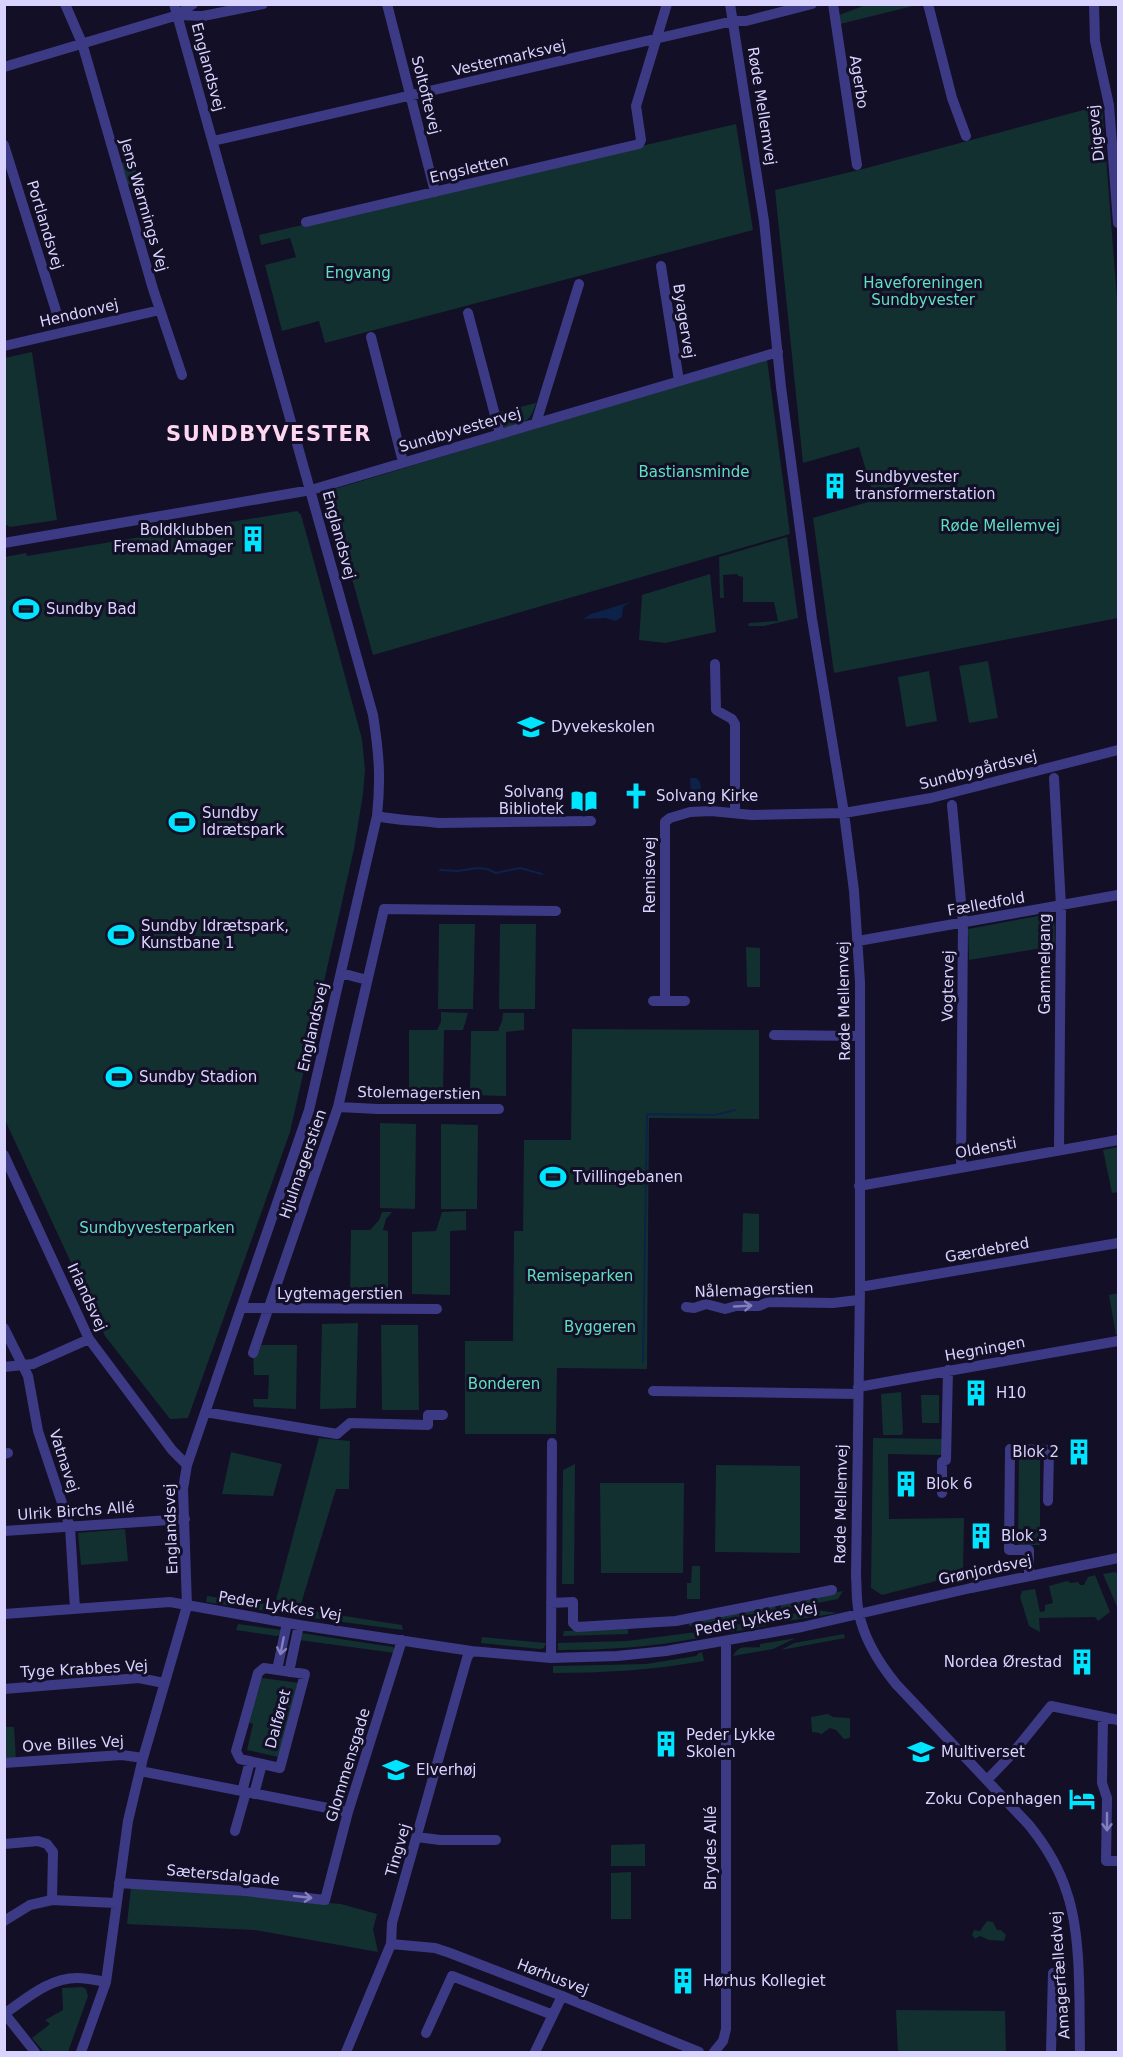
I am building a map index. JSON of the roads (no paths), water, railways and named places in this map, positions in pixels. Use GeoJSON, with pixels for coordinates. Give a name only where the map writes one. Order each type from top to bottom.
{"type":"FeatureCollection","features":[{"type":"Feature","properties":{"kind":"street","name":"Jens Warmings Vej"},"geometry":{"type":"LineString","coordinates":[[65,4],[82,43],[159,310],[182,375]]}},
{"type":"Feature","properties":{"kind":"street"},"geometry":{"type":"LineString","coordinates":[[4,67],[82,43],[193,4]]}},
{"type":"Feature","properties":{"kind":"street"},"geometry":{"type":"LineString","coordinates":[[176,10],[203,16],[263,4]]}},
{"type":"Feature","properties":{"kind":"street","name":"Soltoftevej"},"geometry":{"type":"LineString","coordinates":[[387,4],[435,192]]}},
{"type":"Feature","properties":{"kind":"street"},"geometry":{"type":"LineString","coordinates":[[656,39],[667,4]]}},
{"type":"Feature","properties":{"kind":"street","name":"Røde Mellemvej"},"geometry":{"type":"LineString","coordinates":[[730,4],[764,221],[812,619],[852,866],[861,982],[856,1576],[859,1614]]}},
{"type":"Feature","properties":{"kind":"street","name":"Vestermarksvej"},"geometry":{"type":"LineString","coordinates":[[213,141],[733,21],[746,21],[812,4]]}},
{"type":"Feature","properties":{"kind":"street","name":"Agerbo"},"geometry":{"type":"LineString","coordinates":[[833,4],[857,165]]}},
{"type":"Feature","properties":{"kind":"street"},"geometry":{"type":"LineString","coordinates":[[928,4],[952,98],[966,136]]}},
{"type":"Feature","properties":{"kind":"street","name":"Digevej"},"geometry":{"type":"LineString","coordinates":[[1094,4],[1095,41],[1116,150],[1119,223]]}},
{"type":"Feature","properties":{"kind":"street","name":"Englandsvej"},"geometry":{"type":"LineString","coordinates":[[81,2052],[106,1982],[128,1821],[143,1758],[187,1606],[183,1489],[187,1466],[309,1110],[377,816],[380,783],[380,758],[373,715],[176,10]]}},
{"type":"Feature","properties":{"kind":"street","name":"Engsletten"},"geometry":{"type":"LineString","coordinates":[[306,222],[639,144],[636,106],[656,39]]}},
{"type":"Feature","properties":{"kind":"street","name":"Portlandsvej"},"geometry":{"type":"LineString","coordinates":[[4,145],[57,314]]}},
{"type":"Feature","properties":{"kind":"street","name":"Byagervej"},"geometry":{"type":"LineString","coordinates":[[660,266],[679,381]]}},
{"type":"Feature","properties":{"kind":"street"},"geometry":{"type":"LineString","coordinates":[[536,423],[579,284]]}},
{"type":"Feature","properties":{"kind":"street","name":"Hendonvej"},"geometry":{"type":"LineString","coordinates":[[4,346],[159,310]]}},
{"type":"Feature","properties":{"kind":"street"},"geometry":{"type":"LineString","coordinates":[[468,312],[500,434]]}},
{"type":"Feature","properties":{"kind":"street"},"geometry":{"type":"LineString","coordinates":[[371,337],[403,462]]}},
{"type":"Feature","properties":{"kind":"street","name":"Sundbyvestervej"},"geometry":{"type":"LineString","coordinates":[[4,543],[311,490],[778,352]]}},
{"type":"Feature","properties":{"kind":"street"},"geometry":{"type":"LineString","coordinates":[[715,664],[716,710],[732,719],[735,724],[735,813]]}},
{"type":"Feature","properties":{"kind":"street","name":"Sundbygårdsvej"},"geometry":{"type":"LineString","coordinates":[[844,813],[931,798],[1119,750]]}},
{"type":"Feature","properties":{"kind":"street","name":"Gammelgang"},"geometry":{"type":"LineString","coordinates":[[1054,778],[1061,906],[1059,1150]]}},
{"type":"Feature","properties":{"kind":"street","name":"Vogtervej"},"geometry":{"type":"LineString","coordinates":[[952,805],[963,923],[961,1168]]}},
{"type":"Feature","properties":{"kind":"street","name":"Remisevej"},"geometry":{"type":"LineString","coordinates":[[665,1001],[665,822],[670,818],[690,812],[824,815],[844,813]]}},
{"type":"Feature","properties":{"kind":"street"},"geometry":{"type":"LineString","coordinates":[[377,816],[402,822],[418,820],[439,823],[591,821]]}},
{"type":"Feature","properties":{"kind":"street","name":"Fælledfold"},"geometry":{"type":"LineString","coordinates":[[858,941],[1119,895]]}},
{"type":"Feature","properties":{"kind":"street","name":"Hjulmagerstien"},"geometry":{"type":"LineString","coordinates":[[253,1353],[338,1107],[384,909],[556,911]]}},
{"type":"Feature","properties":{"kind":"street"},"geometry":{"type":"LineString","coordinates":[[341,973],[366,980]]}},
{"type":"Feature","properties":{"kind":"street"},"geometry":{"type":"LineString","coordinates":[[653,1001],[685,1001]]}},
{"type":"Feature","properties":{"kind":"street"},"geometry":{"type":"LineString","coordinates":[[774,1035],[860,1036]]}},
{"type":"Feature","properties":{"kind":"street","name":"Stolemagerstien"},"geometry":{"type":"LineString","coordinates":[[338,1107],[499,1109]]}},
{"type":"Feature","properties":{"kind":"street","name":"Oldensti"},"geometry":{"type":"LineString","coordinates":[[859,1186],[1119,1140]]}},
{"type":"Feature","properties":{"kind":"street","name":"Irlandsvej"},"geometry":{"type":"LineString","coordinates":[[5,1157],[89,1339],[172,1450],[187,1466]]}},
{"type":"Feature","properties":{"kind":"street","name":"Gærdebred"},"geometry":{"type":"LineString","coordinates":[[860,1287],[1119,1243]]}},
{"type":"Feature","properties":{"kind":"street","name":"Nålemagerstien"},"geometry":{"type":"LineString","coordinates":[[686,1307],[694,1308],[706,1304],[725,1309],[736,1306],[759,1306],[768,1302],[833,1303],[858,1300]]}},
{"type":"Feature","properties":{"kind":"street","name":"Lygtemagerstien"},"geometry":{"type":"LineString","coordinates":[[242,1308],[437,1309]]}},
{"type":"Feature","properties":{"kind":"street","name":"Vatnavej"},"geometry":{"type":"LineString","coordinates":[[4,1328],[28,1376],[38,1431],[70,1527],[75,1608]]}},
{"type":"Feature","properties":{"kind":"street"},"geometry":{"type":"LineString","coordinates":[[4,1367],[33,1364],[89,1339]]}},
{"type":"Feature","properties":{"kind":"street","name":"Hegningen"},"geometry":{"type":"LineString","coordinates":[[858,1390],[948,1370],[1119,1341]]}},
{"type":"Feature","properties":{"kind":"street"},"geometry":{"type":"LineString","coordinates":[[942,1493],[942,1462],[946,1460],[948,1370]]}},
{"type":"Feature","properties":{"kind":"street"},"geometry":{"type":"LineString","coordinates":[[653,1391],[858,1390]]}},
{"type":"Feature","properties":{"kind":"street"},"geometry":{"type":"LineString","coordinates":[[205,1412],[337,1434],[350,1423],[428,1425],[428,1415],[443,1415]]}},
{"type":"Feature","properties":{"kind":"street"},"geometry":{"type":"LineString","coordinates":[[551,1658],[552,1443]]}},
{"type":"Feature","properties":{"kind":"street"},"geometry":{"type":"LineString","coordinates":[[1029,1576],[1029,1550],[1009,1550],[1010,1449],[1049,1450],[1048,1500]]}},
{"type":"Feature","properties":{"kind":"street","name":"Ulrik Birchs Allé"},"geometry":{"type":"LineString","coordinates":[[4,1531],[185,1519]]}},
{"type":"Feature","properties":{"kind":"street","name":"Grønjordsvej"},"geometry":{"type":"LineString","coordinates":[[859,1614],[1119,1558]]}},
{"type":"Feature","properties":{"kind":"street","name":"Peder Lykkes Vej"},"geometry":{"type":"LineString","coordinates":[[551,1603],[573,1602],[573,1623],[577,1627],[593,1627],[676,1621],[832,1590]]}},
{"type":"Feature","properties":{"kind":"street","name":"Peder Lykkes Vej"},"geometry":{"type":"LineString","coordinates":[[4,1614],[170,1602],[286,1623],[471,1651],[551,1658],[617,1656],[726,1641],[859,1614]]}},
{"type":"Feature","properties":{"kind":"street","name":"Amagerfælledvej"},"geometry":{"type":"LineString","coordinates":[[859,1614],[870,1647],[879,1663],[1046,1846],[1067,1893],[1074,1929],[1080,2052]]}},
{"type":"Feature","properties":{"kind":"street","name":"Dalføret"},"geometry":{"type":"LineString","coordinates":[[277,1670],[286,1623]]}},
{"type":"Feature","properties":{"kind":"street","name":"Dalføret"},"geometry":{"type":"LineString","coordinates":[[289,1672],[299,1625]]}},
{"type":"Feature","properties":{"kind":"street","name":"Glommensgade"},"geometry":{"type":"LineString","coordinates":[[325,1900],[348,1812],[402,1640]]}},
{"type":"Feature","properties":{"kind":"street","name":"Brydes Allé"},"geometry":{"type":"LineString","coordinates":[[714,2052],[723,2041],[726,2029],[726,1641]]}},
{"type":"Feature","properties":{"kind":"street","name":"Tingvej"},"geometry":{"type":"LineString","coordinates":[[346,2052],[391,1944],[392,1923],[467,1658],[471,1651]]}},
{"type":"Feature","properties":{"kind":"street","name":"Dalføret"},"geometry":{"type":"LineString","coordinates":[[264,1668],[289,1672],[305,1674],[280,1768],[240,1759],[236,1751],[258,1673],[264,1668]]}},
{"type":"Feature","properties":{"kind":"street","name":"Tyge Krabbes Vej"},"geometry":{"type":"LineString","coordinates":[[4,1689],[139,1678],[164,1683]]}},
{"type":"Feature","properties":{"kind":"street"},"geometry":{"type":"LineString","coordinates":[[987,1780],[1018,1748],[1051,1706],[1119,1720]]}},
{"type":"Feature","properties":{"kind":"street"},"geometry":{"type":"LineString","coordinates":[[1103,1717],[1101,1783],[1107,1798],[1106,1861],[1119,1861]]}},
{"type":"Feature","properties":{"kind":"street","name":"Ove Billes Vej"},"geometry":{"type":"LineString","coordinates":[[4,1762],[122,1755],[143,1758]]}},
{"type":"Feature","properties":{"kind":"street","name":"Dalføret"},"geometry":{"type":"LineString","coordinates":[[247,1793],[250,1761]]}},
{"type":"Feature","properties":{"kind":"street","name":"Dalføret"},"geometry":{"type":"LineString","coordinates":[[247,1793],[262,1764]]}},
{"type":"Feature","properties":{"kind":"street"},"geometry":{"type":"LineString","coordinates":[[140,1771],[348,1812]]}},
{"type":"Feature","properties":{"kind":"street"},"geometry":{"type":"LineString","coordinates":[[236,1831],[247,1793]]}},
{"type":"Feature","properties":{"kind":"street"},"geometry":{"type":"LineString","coordinates":[[417,1837],[440,1840],[496,1840]]}},
{"type":"Feature","properties":{"kind":"street"},"geometry":{"type":"LineString","coordinates":[[4,1844],[38,1841],[47,1844],[53,1852],[52,1900]]}},
{"type":"Feature","properties":{"kind":"street","name":"Sætersdalgade"},"geometry":{"type":"LineString","coordinates":[[119,1882],[244,1891],[325,1900]]}},
{"type":"Feature","properties":{"kind":"street"},"geometry":{"type":"LineString","coordinates":[[4,1922],[30,1905],[52,1900],[116,1903]]}},
{"type":"Feature","properties":{"kind":"street","name":"Hørhusvej"},"geometry":{"type":"LineString","coordinates":[[391,1944],[435,1948],[562,1996],[699,2052]]}},
{"type":"Feature","properties":{"kind":"street","name":"Amagerfælledvej"},"geometry":{"type":"LineString","coordinates":[[1051,2052],[1053,1974]]}},
{"type":"Feature","properties":{"kind":"street"},"geometry":{"type":"LineString","coordinates":[[426,2033],[452,1976],[553,2015]]}},
{"type":"Feature","properties":{"kind":"street"},"geometry":{"type":"LineString","coordinates":[[35,2052],[5,2014],[48,1984],[77,1978],[106,1982]]}},
{"type":"Feature","properties":{"kind":"street"},"geometry":{"type":"LineString","coordinates":[[535,2052],[562,1996]]}},
{"type":"Feature","properties":{"kind":"water"},"geometry":{"type":"Polygon","coordinates":[[[630,602],[623,607],[622,617],[616,621],[605,618],[583,619],[591,614],[630,602]]]}},
{"type":"Feature","properties":{"kind":"water"},"geometry":{"type":"Polygon","coordinates":[[[690,778],[696,778],[700,782],[702,796],[717,800],[691,799],[690,778]]]}},
{"type":"Feature","properties":{"kind":"waterway"},"geometry":{"type":"LineString","coordinates":[[440,870],[458,871],[477,868],[496,873],[520,868],[542,874]]}},
{"type":"Feature","properties":{"kind":"waterway"},"geometry":{"type":"LineString","coordinates":[[643,1362],[647,1114],[715,1115],[735,1110]]}},
{"type":"Feature","properties":{"kind":"place","name":"Sundbyvester transformerstation"},"geometry":{"type":"Point","coordinates":[835,486]}},
{"type":"Feature","properties":{"kind":"place","name":"Boldklubben Fremad Amager"},"geometry":{"type":"Point","coordinates":[253,539]}},
{"type":"Feature","properties":{"kind":"place","name":"Sundby Bad"},"geometry":{"type":"Point","coordinates":[26,609]}},
{"type":"Feature","properties":{"kind":"place","name":"Dyvekeskolen"},"geometry":{"type":"Point","coordinates":[531,727]}},
{"type":"Feature","properties":{"kind":"place","name":"Solvang Kirke"},"geometry":{"type":"Point","coordinates":[636,796]}},
{"type":"Feature","properties":{"kind":"place","name":"Solvang Bibliotek"},"geometry":{"type":"Point","coordinates":[584,801]}},
{"type":"Feature","properties":{"kind":"place","name":"Sundby Idrætspark"},"geometry":{"type":"Point","coordinates":[182,822]}},
{"type":"Feature","properties":{"kind":"place","name":"Sundby Idrætspark, Kunstbane 1"},"geometry":{"type":"Point","coordinates":[121,935]}},
{"type":"Feature","properties":{"kind":"place","name":"Sundby Stadion"},"geometry":{"type":"Point","coordinates":[119,1077]}},
{"type":"Feature","properties":{"kind":"place","name":"Tvillingebanen"},"geometry":{"type":"Point","coordinates":[553,1177]}},
{"type":"Feature","properties":{"kind":"place","name":"H10"},"geometry":{"type":"Point","coordinates":[976,1393]}},
{"type":"Feature","properties":{"kind":"place","name":"Blok 2"},"geometry":{"type":"Point","coordinates":[1079,1452]}},
{"type":"Feature","properties":{"kind":"place","name":"Blok 6"},"geometry":{"type":"Point","coordinates":[906,1484]}},
{"type":"Feature","properties":{"kind":"place","name":"Blok 3"},"geometry":{"type":"Point","coordinates":[981,1536]}},
{"type":"Feature","properties":{"kind":"place","name":"Nordea Ørestad"},"geometry":{"type":"Point","coordinates":[1082,1662]}},
{"type":"Feature","properties":{"kind":"place","name":"Peder Lykke Skolen"},"geometry":{"type":"Point","coordinates":[666,1744]}},
{"type":"Feature","properties":{"kind":"place","name":"Multiverset"},"geometry":{"type":"Point","coordinates":[921,1752]}},
{"type":"Feature","properties":{"kind":"place","name":"Elverhøj"},"geometry":{"type":"Point","coordinates":[396,1770]}},
{"type":"Feature","properties":{"kind":"place","name":"Zoku Copenhagen"},"geometry":{"type":"Point","coordinates":[1082,1799]}},
{"type":"Feature","properties":{"kind":"place","name":"Hørhus Kollegiet"},"geometry":{"type":"Point","coordinates":[683,1981]}},
{"type":"Feature","properties":{"kind":"district","name":"SUNDBYVESTER"},"geometry":{"type":"Point","coordinates":[269,434]}},
{"type":"Feature","properties":{"kind":"park label","name":"Engvang"},"geometry":{"type":"Point","coordinates":[358,273]}},
{"type":"Feature","properties":{"kind":"park label","name":"Haveforeningen Sundbyvester"},"geometry":{"type":"Point","coordinates":[923,292]}},
{"type":"Feature","properties":{"kind":"park label","name":"Bastiansminde"},"geometry":{"type":"Point","coordinates":[694,472]}},
{"type":"Feature","properties":{"kind":"park label","name":"Sundbyvesterparken"},"geometry":{"type":"Point","coordinates":[157,1228]}},
{"type":"Feature","properties":{"kind":"park label","name":"Remiseparken"},"geometry":{"type":"Point","coordinates":[580,1276]}},
{"type":"Feature","properties":{"kind":"park label","name":"Byggeren"},"geometry":{"type":"Point","coordinates":[600,1327]}},
{"type":"Feature","properties":{"kind":"park label","name":"Bonderen"},"geometry":{"type":"Point","coordinates":[504,1384]}}]}
